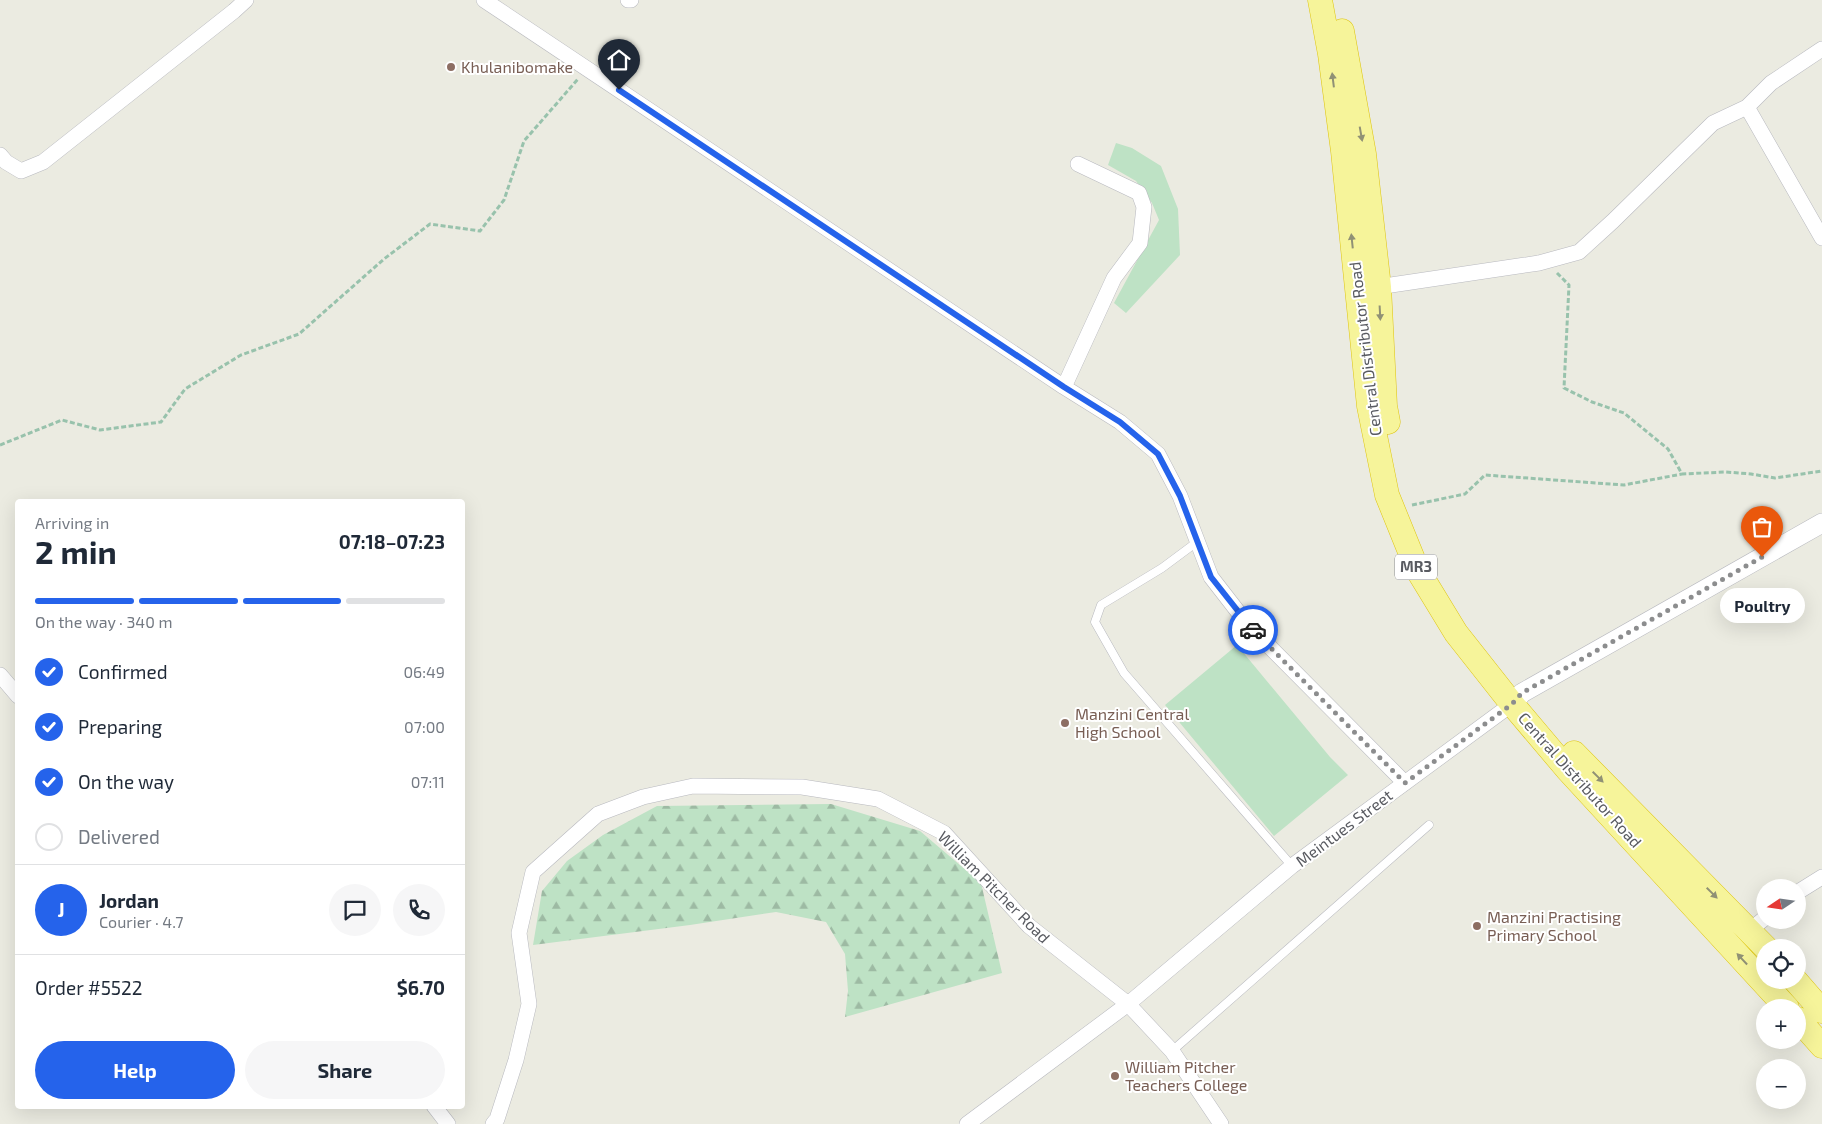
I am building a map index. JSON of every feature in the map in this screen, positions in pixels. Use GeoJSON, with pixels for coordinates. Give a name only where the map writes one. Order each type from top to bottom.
{"type":"FeatureCollection","features":[{"type":"Feature","properties":{"kind":"highway","name":"Central Distributor Road"},"geometry":{"type":"LineString","coordinates":[[1320,0],[1330,54],[1341,141],[1368,288],[1385,406],[1402,490],[1430,562],[1468,624],[1567,769],[1779,999]]}},
{"type":"Feature","properties":{"kind":"highway","name":"Central Distributor Road"},"geometry":{"type":"LineString","coordinates":[[1336,0],[1364,154],[1369,406],[1387,495],[1422,577],[1456,633],[1517,698],[1756,922]]}},
{"type":"Feature","properties":{"kind":"highway"},"geometry":{"type":"LineString","coordinates":[[1803,989],[1822,1011]]}},
{"type":"Feature","properties":{"kind":"highway"},"geometry":{"type":"LineString","coordinates":[[1806,1028],[1822,1046]]}},
{"type":"Feature","properties":{"kind":"street"},"geometry":{"type":"LineString","coordinates":[[0,154],[6,162],[21,171],[43,162],[233,6],[246,0]]}},
{"type":"Feature","properties":{"kind":"street"},"geometry":{"type":"LineString","coordinates":[[484,0],[1064,387],[1120,422],[1158,454],[1180,496],[1211,577],[1249,626],[1405,783]]}},
{"type":"Feature","properties":{"kind":"street"},"geometry":{"type":"LineString","coordinates":[[1368,288],[1544,260],[1579,252],[1713,123],[1747,106],[1771,83],[1822,49]]}},
{"type":"Feature","properties":{"kind":"street"},"geometry":{"type":"LineString","coordinates":[[1747,106],[1822,238]]}},
{"type":"Feature","properties":{"kind":"street"},"geometry":{"type":"LineString","coordinates":[[1064,387],[1114,278],[1140,243],[1144,207],[1139,193],[1078,164]]}},
{"type":"Feature","properties":{"kind":"street","name":"Meintues Street"},"geometry":{"type":"LineString","coordinates":[[967,1124],[1128,1004],[1292,866],[1517,698],[1822,523]]}},
{"type":"Feature","properties":{"kind":"street"},"geometry":{"type":"LineString","coordinates":[[0,675],[15,692]]}},
{"type":"Feature","properties":{"kind":"street","name":"William Pitcher Road"},"geometry":{"type":"LineString","coordinates":[[493,1124],[497,1119],[516,1060],[529,1004],[519,933],[533,872],[598,814],[643,797],[693,786],[802,786],[878,799],[944,833],[1029,926],[1128,1004],[1172,1051],[1221,1124]]}},
{"type":"Feature","properties":{"kind":"street"},"geometry":{"type":"LineString","coordinates":[[1806,887],[1822,877]]}},
{"type":"Feature","properties":{"kind":"street"},"geometry":{"type":"LineString","coordinates":[[436,1109],[448,1124]]}},
{"type":"Feature","properties":{"kind":"lane"},"geometry":{"type":"LineString","coordinates":[[1198,542],[1162,568],[1100,605],[1095,622],[1124,673],[1292,866]]}},
{"type":"Feature","properties":{"kind":"lane"},"geometry":{"type":"LineString","coordinates":[[1172,1051],[1429,826]]}},
{"type":"Feature","properties":{"kind":"path"},"geometry":{"type":"LineString","coordinates":[[0,445],[62,420],[100,430],[161,422],[185,389],[241,355],[299,334],[384,259],[430,224],[480,231],[504,200],[524,141],[586,69]]}},
{"type":"Feature","properties":{"kind":"path"},"geometry":{"type":"LineString","coordinates":[[1544,260],[1570,286],[1564,388],[1592,402],[1624,413],[1668,449],[1682,474]]}},
{"type":"Feature","properties":{"kind":"path"},"geometry":{"type":"LineString","coordinates":[[1408,506],[1465,494],[1485,475],[1624,485],[1682,474],[1726,472],[1775,478],[1822,471]]}},
{"type":"Feature","properties":{"kind":"green space"},"geometry":{"type":"Polygon","coordinates":[[[1116,143],[1132,148],[1161,166],[1178,209],[1180,255],[1126,313],[1114,303],[1159,220],[1152,203],[1136,181],[1108,165],[1116,143]]]}},
{"type":"Feature","properties":{"kind":"green space"},"geometry":{"type":"Polygon","coordinates":[[[1237,645],[1330,757],[1348,775],[1274,836],[1165,705],[1237,645]]]}},
{"type":"Feature","properties":{"kind":"green space"},"geometry":{"type":"Polygon","coordinates":[[[831,804],[920,831],[981,883],[1002,973],[845,1017],[848,991],[845,954],[826,922],[776,912],[533,945],[542,891],[567,861],[603,835],[657,806],[831,804]]]}},
{"type":"Feature","properties":{"kind":"way so far"},"geometry":{"type":"LineString","coordinates":[[1253,630],[1405,783],[1512,704],[1522,693],[1762,557]]}},
{"type":"Feature","properties":{"kind":"place","name":"Khulanibomake"},"geometry":{"type":"Point","coordinates":[451,67]}},
{"type":"Feature","properties":{"kind":"place","name":"Poultry"},"geometry":{"type":"Point","coordinates":[1762,557]}},
{"type":"Feature","properties":{"kind":"place","name":"Manzini Central High School"},"geometry":{"type":"Point","coordinates":[1065,723]}},
{"type":"Feature","properties":{"kind":"place","name":"Manzini Practising Primary School"},"geometry":{"type":"Point","coordinates":[1477,926]}},
{"type":"Feature","properties":{"kind":"place","name":"William Pitcher Teachers College"},"geometry":{"type":"Point","coordinates":[1115,1076]}},
{"type":"Feature","properties":{"kind":"route"},"geometry":{"type":"LineString","coordinates":[[619,90],[1064,387],[1120,422],[1158,454],[1180,496],[1211,577],[1253,630]]}}]}
